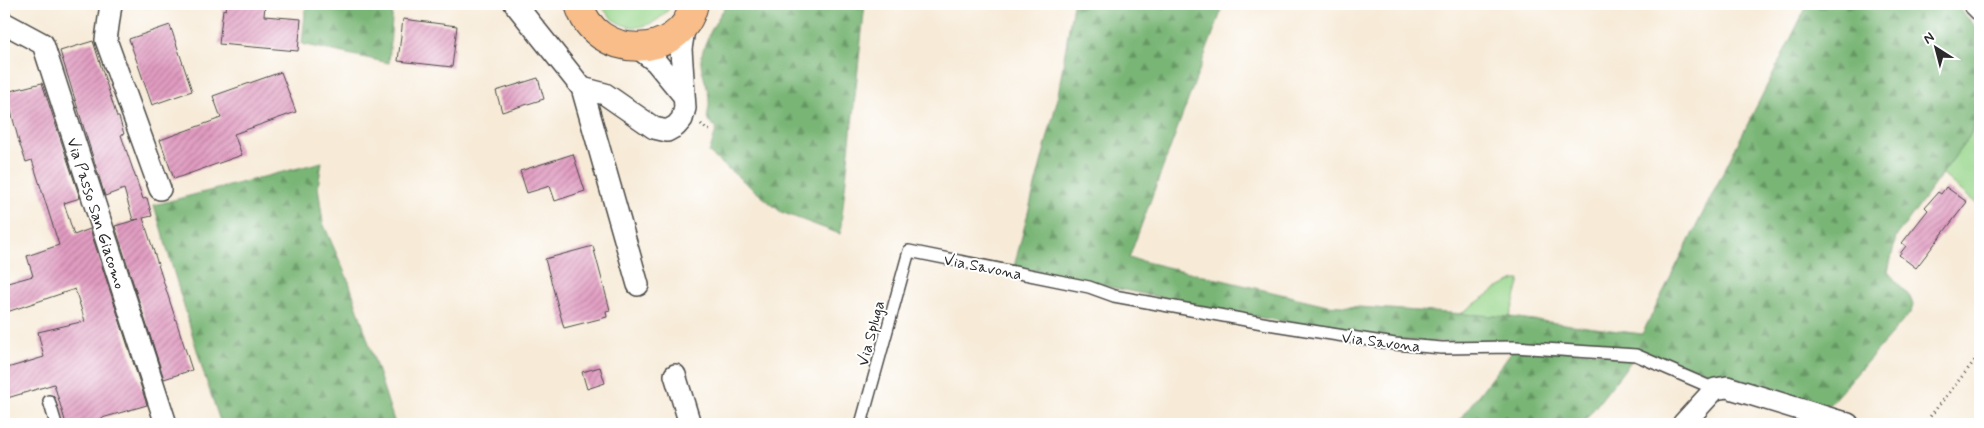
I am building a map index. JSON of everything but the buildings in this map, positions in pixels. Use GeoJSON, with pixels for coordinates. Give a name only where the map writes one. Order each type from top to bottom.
{"type":"FeatureCollection","features":[{"type":"Feature","properties":{"kind":"main road"},"geometry":{"type":"LineString","coordinates":[[579,5],[587,22],[598,34],[612,42],[627,47],[660,43],[674,35],[692,10]]}},
{"type":"Feature","properties":{"kind":"street"},"geometry":{"type":"LineString","coordinates":[[111,4],[106,40],[160,189]]}},
{"type":"Feature","properties":{"kind":"street"},"geometry":{"type":"LineString","coordinates":[[515,4],[582,88],[638,284]]}},
{"type":"Feature","properties":{"kind":"street"},"geometry":{"type":"LineString","coordinates":[[1974,4],[1980,10]]}},
{"type":"Feature","properties":{"kind":"street"},"geometry":{"type":"LineString","coordinates":[[582,88],[605,94],[654,128],[667,131],[676,126],[682,118],[685,108],[681,49],[692,10]]}},
{"type":"Feature","properties":{"kind":"street","name":"Via Passo San Giacomo"},"geometry":{"type":"LineString","coordinates":[[4,23],[43,44],[166,424]]}},
{"type":"Feature","properties":{"kind":"street"},"geometry":{"type":"LineString","coordinates":[[637,47],[656,62],[684,96]]}},
{"type":"Feature","properties":{"kind":"street"},"geometry":{"type":"LineString","coordinates":[[676,375],[690,424]]}},
{"type":"Feature","properties":{"kind":"street","name":"Via Savona"},"geometry":{"type":"LineString","coordinates":[[1715,389],[1728,387],[1848,424]]}},
{"type":"Feature","properties":{"kind":"street"},"geometry":{"type":"LineString","coordinates":[[1683,424],[1715,389]]}},
{"type":"Feature","properties":{"kind":"lane","name":"Via Savona"},"geometry":{"type":"LineString","coordinates":[[909,251],[1090,287],[1114,296],[1336,336],[1442,348],[1515,347],[1636,356],[1715,389]]}},
{"type":"Feature","properties":{"kind":"lane","name":"Via Spluga"},"geometry":{"type":"LineString","coordinates":[[861,424],[909,251]]}},
{"type":"Feature","properties":{"kind":"lane"},"geometry":{"type":"LineString","coordinates":[[49,401],[56,424]]}},
{"type":"Feature","properties":{"kind":"path"},"geometry":{"type":"LineString","coordinates":[[1924,424],[1980,354]]}},
{"type":"Feature","properties":{"kind":"green space"},"geometry":{"type":"Polygon","coordinates":[[[306,4],[393,4],[389,63],[302,44],[306,4]]]}},
{"type":"Feature","properties":{"kind":"green space"},"geometry":{"type":"Polygon","coordinates":[[[601,4],[672,4],[665,14],[656,21],[636,27],[616,22],[601,4]]]}},
{"type":"Feature","properties":{"kind":"green space"},"geometry":{"type":"Polygon","coordinates":[[[728,4],[865,4],[840,234],[781,212],[709,153],[717,127],[709,122],[707,117],[709,96],[701,57],[710,32],[728,4]]]}},
{"type":"Feature","properties":{"kind":"green space"},"geometry":{"type":"Polygon","coordinates":[[[1073,4],[1224,4],[1129,258],[1327,305],[1510,317],[1642,334],[1808,4],[1955,4],[1980,31],[1980,114],[1969,137],[1896,237],[1888,272],[1910,297],[1913,305],[1911,312],[1829,405],[1634,351],[1416,341],[1372,337],[1234,313],[1014,267],[1057,101],[1073,4]]]}},
{"type":"Feature","properties":{"kind":"green space"},"geometry":{"type":"Polygon","coordinates":[[[1980,114],[1980,207],[1942,174],[1969,137],[1980,114]]]}},
{"type":"Feature","properties":{"kind":"green space"},"geometry":{"type":"Polygon","coordinates":[[[322,162],[318,186],[323,223],[349,282],[395,424],[221,424],[204,374],[154,205],[322,162]]]}},
{"type":"Feature","properties":{"kind":"green space"},"geometry":{"type":"Polygon","coordinates":[[[1515,280],[1520,280],[1510,317],[1460,314],[1498,288],[1515,280]]]}},
{"type":"Feature","properties":{"kind":"green space"},"geometry":{"type":"Polygon","coordinates":[[[1515,347],[1636,355],[1582,424],[1456,424],[1515,347]]]}}]}
